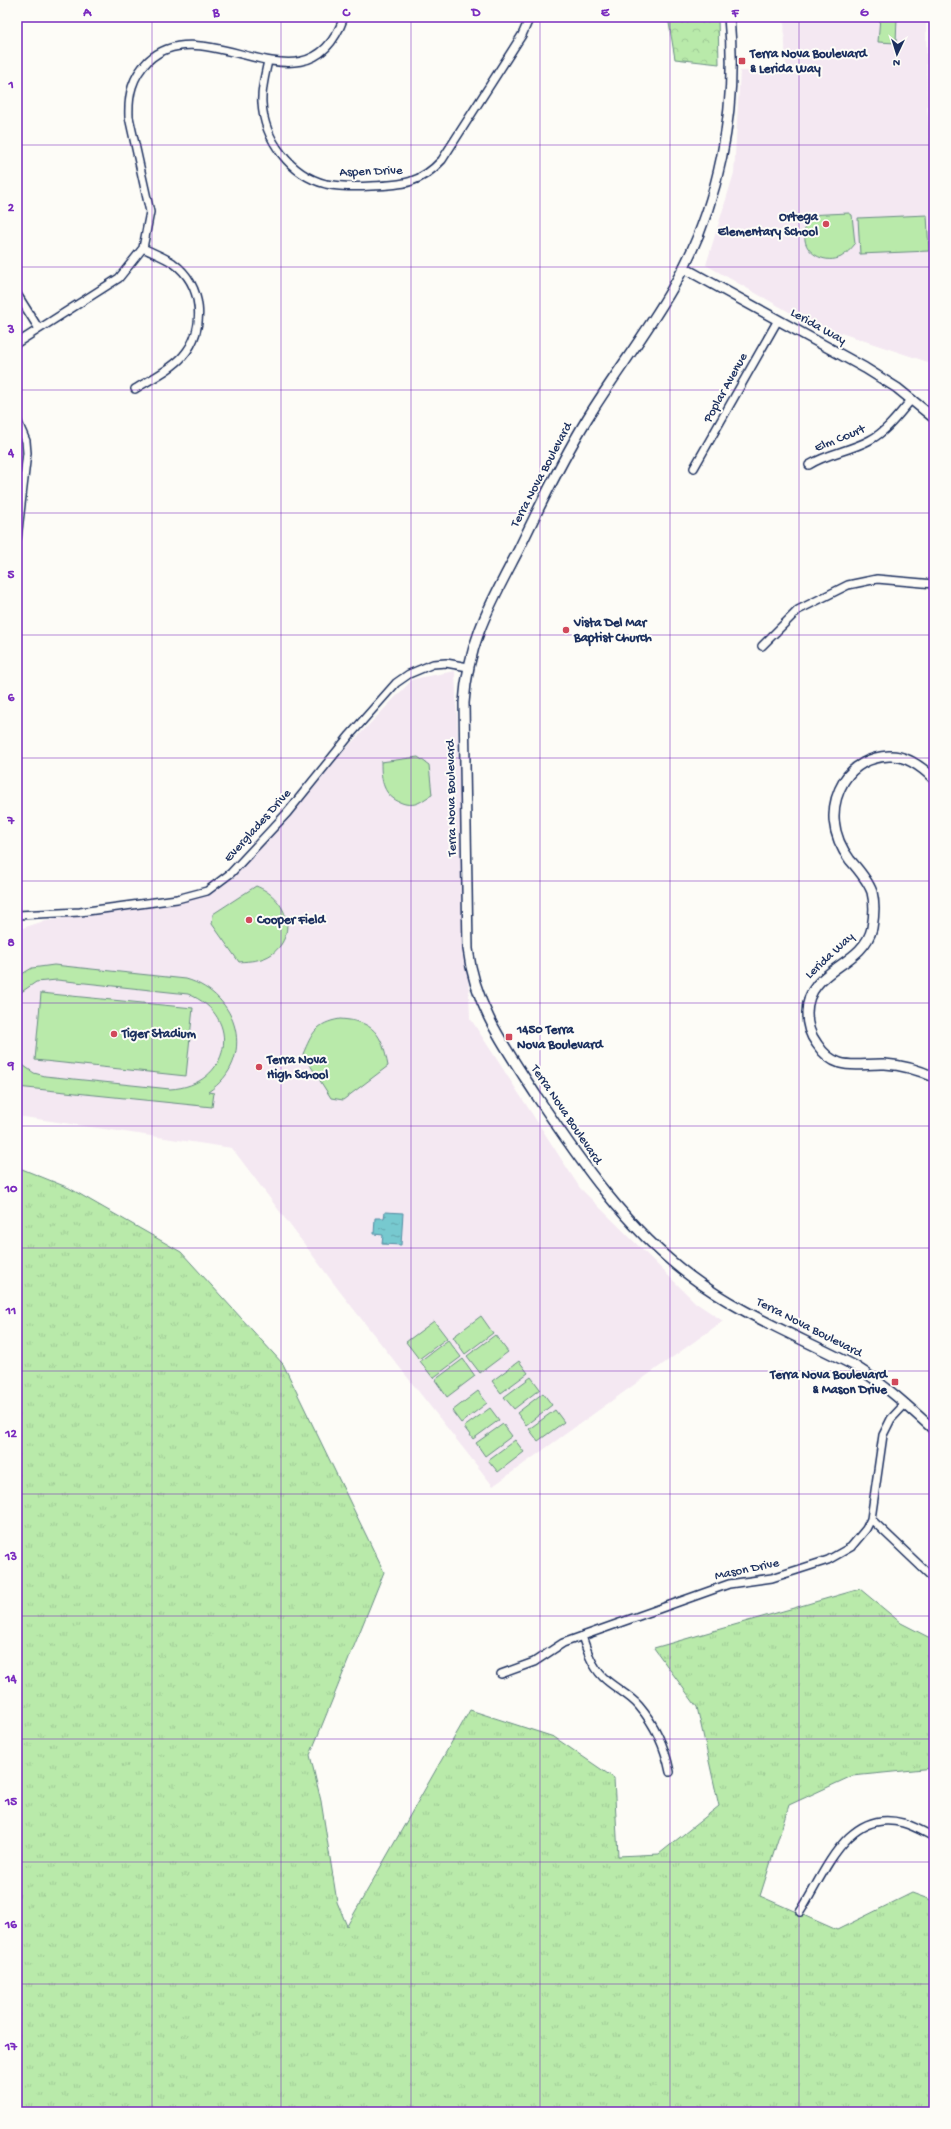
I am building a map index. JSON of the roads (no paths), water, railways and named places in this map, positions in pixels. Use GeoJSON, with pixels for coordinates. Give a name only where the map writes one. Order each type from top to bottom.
{"type":"FeatureCollection","features":[{"type":"Feature","properties":{"kind":"street"},"geometry":{"type":"LineString","coordinates":[[17,343],[119,278],[143,248],[150,212],[129,110],[130,90],[142,67],[152,57],[165,50],[193,44],[268,61],[296,62],[309,59],[322,52],[333,42],[344,17]]}},
{"type":"Feature","properties":{"kind":"street","name":"Aspen Drive"},"geometry":{"type":"LineString","coordinates":[[268,61],[262,90],[264,116],[272,140],[289,162],[312,178],[337,186],[393,186],[407,184],[430,173],[442,160],[522,35],[530,17]]}},
{"type":"Feature","properties":{"kind":"street","name":"Terra Nova Boulevard"},"geometry":{"type":"LineString","coordinates":[[730,17],[732,73],[724,145],[707,211],[684,268],[661,308],[588,418],[557,472],[487,611],[472,648],[468,667],[464,722],[468,949],[475,986],[481,1004],[497,1035],[588,1172],[641,1232],[673,1262],[708,1289],[728,1301],[855,1366],[873,1378],[934,1430]]}},
{"type":"Feature","properties":{"kind":"street"},"geometry":{"type":"LineString","coordinates":[[135,389],[183,356],[196,335],[198,324],[198,301],[189,279],[174,263],[143,248]]}},
{"type":"Feature","properties":{"kind":"street","name":"Lerida Way"},"geometry":{"type":"LineString","coordinates":[[684,268],[865,368],[912,399],[934,418]]}},
{"type":"Feature","properties":{"kind":"street"},"geometry":{"type":"LineString","coordinates":[[17,294],[39,329]]}},
{"type":"Feature","properties":{"kind":"street","name":"Poplar Avenue"},"geometry":{"type":"LineString","coordinates":[[694,468],[778,320]]}},
{"type":"Feature","properties":{"kind":"street","name":"Elm Court"},"geometry":{"type":"LineString","coordinates":[[809,465],[826,456],[870,440],[892,423],[912,399]]}},
{"type":"Feature","properties":{"kind":"street"},"geometry":{"type":"LineString","coordinates":[[17,420],[26,442],[17,539]]}},
{"type":"Feature","properties":{"kind":"street"},"geometry":{"type":"LineString","coordinates":[[762,646],[798,610],[848,585],[877,579],[934,584]]}},
{"type":"Feature","properties":{"kind":"street","name":"Everglades Drive"},"geometry":{"type":"LineString","coordinates":[[17,915],[80,912],[177,899],[207,891],[231,874],[287,813],[354,730],[396,683],[409,674],[433,664],[446,663],[468,667]]}},
{"type":"Feature","properties":{"kind":"street","name":"Lerida Way"},"geometry":{"type":"LineString","coordinates":[[934,779],[920,766],[906,759],[892,756],[880,757],[867,760],[855,768],[839,790],[833,814],[835,833],[842,848],[872,891],[874,917],[866,942],[848,960],[820,980],[813,989],[808,1000],[807,1018],[811,1036],[818,1046],[835,1062],[845,1065],[885,1064],[899,1066],[923,1072],[934,1077]]}},
{"type":"Feature","properties":{"kind":"street","name":"Mason Drive"},"geometry":{"type":"LineString","coordinates":[[501,1674],[529,1664],[553,1648],[582,1636],[729,1584],[772,1578],[828,1560],[851,1547],[866,1529],[871,1519],[883,1435],[891,1419],[905,1404]]}},
{"type":"Feature","properties":{"kind":"street"},"geometry":{"type":"LineString","coordinates":[[871,1519],[934,1579]]}},
{"type":"Feature","properties":{"kind":"street"},"geometry":{"type":"LineString","coordinates":[[582,1636],[595,1668],[603,1678],[639,1706],[658,1732],[663,1743],[670,1772]]}},
{"type":"Feature","properties":{"kind":"street"},"geometry":{"type":"LineString","coordinates":[[800,1912],[839,1848],[848,1836],[859,1828],[873,1823],[887,1821],[902,1823],[934,1837]]}},
{"type":"Feature","properties":{"kind":"water"},"geometry":{"type":"Polygon","coordinates":[[[385,1212],[403,1213],[401,1245],[382,1244],[383,1235],[374,1234],[375,1218],[384,1218],[385,1212]]]}},
{"type":"Feature","properties":{"kind":"place","name":"Terra Nova Boulevard & Lerida Way"},"geometry":{"type":"Point","coordinates":[742,61]}},
{"type":"Feature","properties":{"kind":"place","name":"Ortega Elementary School"},"geometry":{"type":"Point","coordinates":[826,224]}},
{"type":"Feature","properties":{"kind":"place","name":"Vista Del Mar Baptist Church"},"geometry":{"type":"Point","coordinates":[566,630]}},
{"type":"Feature","properties":{"kind":"place","name":"Cooper Field"},"geometry":{"type":"Point","coordinates":[249,920]}},
{"type":"Feature","properties":{"kind":"place","name":"Tiger Stadium"},"geometry":{"type":"Point","coordinates":[114,1034]}},
{"type":"Feature","properties":{"kind":"place","name":"1450 Terra Nova Boulevard"},"geometry":{"type":"Point","coordinates":[509,1037]}},
{"type":"Feature","properties":{"kind":"place","name":"Terra Nova High School"},"geometry":{"type":"Point","coordinates":[259,1067]}},
{"type":"Feature","properties":{"kind":"place","name":"Terra Nova Boulevard & Mason Drive"},"geometry":{"type":"Point","coordinates":[895,1382]}}]}
